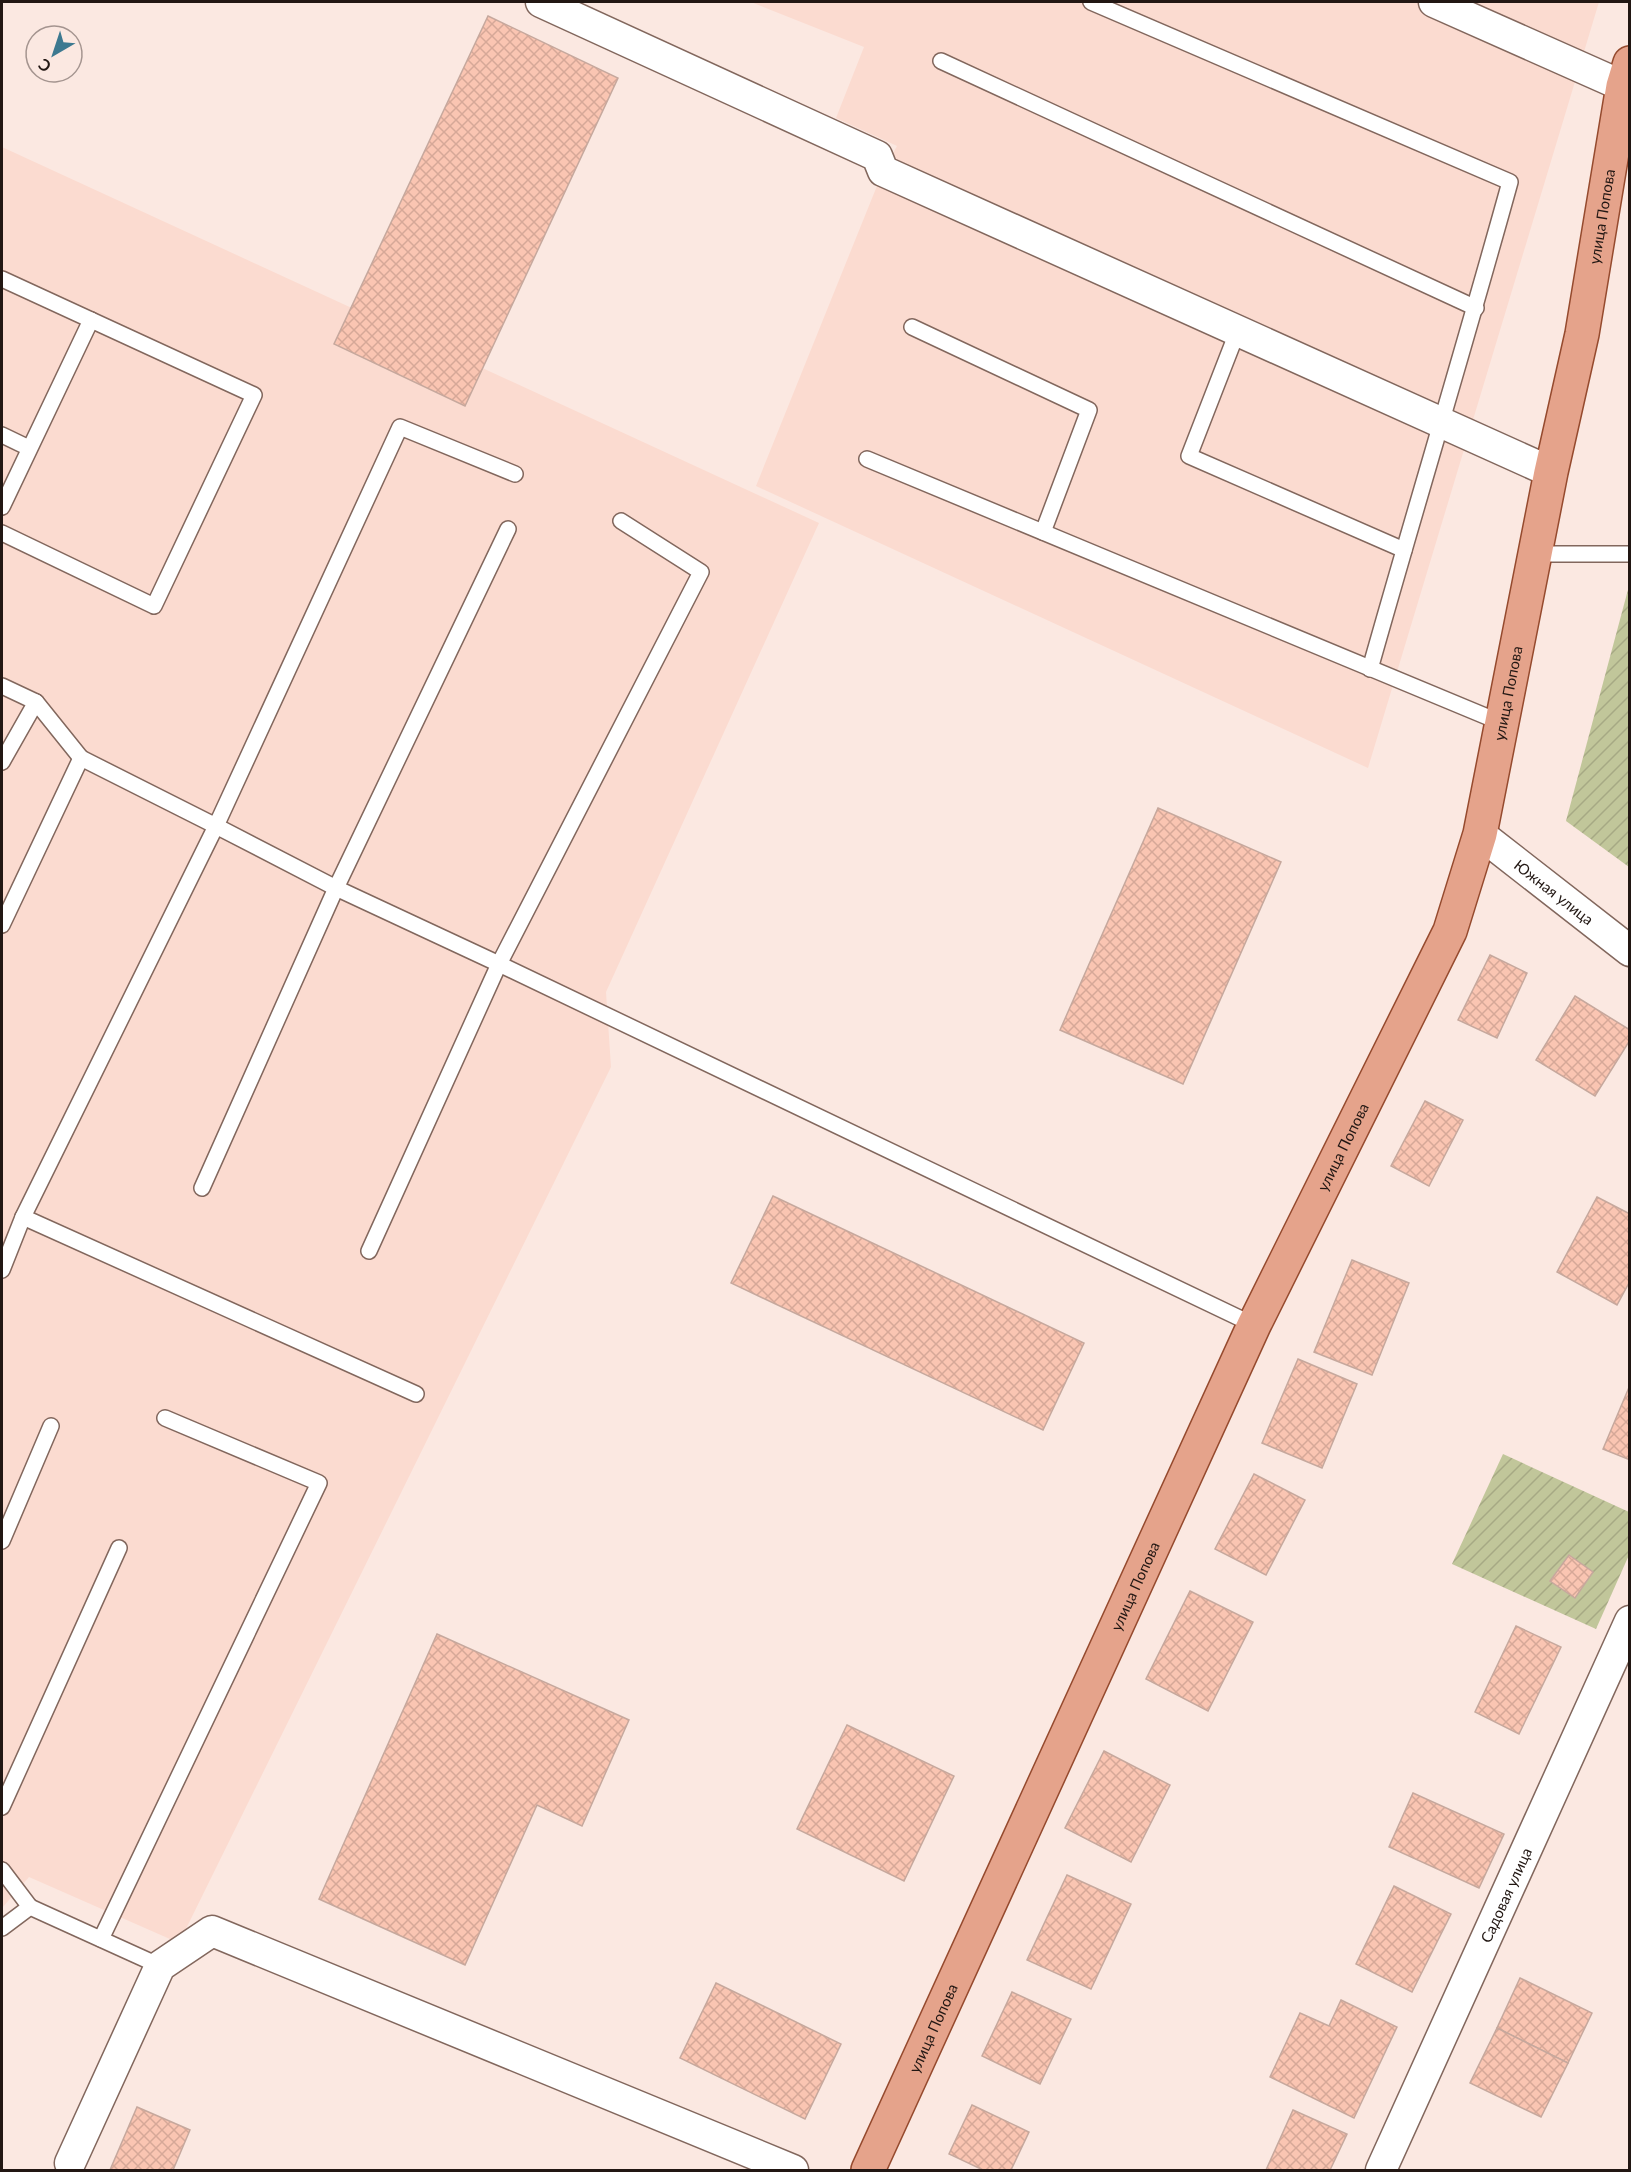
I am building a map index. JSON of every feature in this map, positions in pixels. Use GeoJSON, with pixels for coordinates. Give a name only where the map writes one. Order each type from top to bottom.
{"type":"FeatureCollection","features":[{"type":"Feature","properties":{"kind":"main road","name":"улица Попова"},"geometry":{"type":"LineString","coordinates":[[868,2170],[1254,1325],[1450,931],[1480,834],[1551,472],[1582,334],[1626,74]]}},
{"type":"Feature","properties":{"kind":"street"},"geometry":{"type":"LineString","coordinates":[[541,2],[877,156],[883,171],[1551,472]]}},
{"type":"Feature","properties":{"kind":"street"},"geometry":{"type":"LineString","coordinates":[[1434,2],[1626,74]]}},
{"type":"Feature","properties":{"kind":"street","name":"Южная улица"},"geometry":{"type":"LineString","coordinates":[[1480,834],[1629,951]]}},
{"type":"Feature","properties":{"kind":"street","name":"Садовая улица"},"geometry":{"type":"LineString","coordinates":[[1381,2170],[1629,1621]]}},
{"type":"Feature","properties":{"kind":"street"},"geometry":{"type":"LineString","coordinates":[[70,2163],[160,1966],[212,1930],[793,2170]]}},
{"type":"Feature","properties":{"kind":"lane"},"geometry":{"type":"LineString","coordinates":[[1091,2],[1510,182],[1476,308],[1370,669]]}},
{"type":"Feature","properties":{"kind":"lane"},"geometry":{"type":"LineString","coordinates":[[940,61],[1476,308]]}},
{"type":"Feature","properties":{"kind":"lane"},"geometry":{"type":"LineString","coordinates":[[2,279],[254,395],[154,606],[2,533]]}},
{"type":"Feature","properties":{"kind":"lane"},"geometry":{"type":"LineString","coordinates":[[2,507],[91,320]]}},
{"type":"Feature","properties":{"kind":"lane"},"geometry":{"type":"LineString","coordinates":[[912,327],[1089,410],[1043,532]]}},
{"type":"Feature","properties":{"kind":"lane"},"geometry":{"type":"LineString","coordinates":[[1238,330],[1189,456],[1404,550]]}},
{"type":"Feature","properties":{"kind":"lane"},"geometry":{"type":"LineString","coordinates":[[2,1270],[23,1217],[216,826],[400,427],[515,474]]}},
{"type":"Feature","properties":{"kind":"lane"},"geometry":{"type":"LineString","coordinates":[[2,435],[29,448]]}},
{"type":"Feature","properties":{"kind":"lane"},"geometry":{"type":"LineString","coordinates":[[867,459],[1502,723]]}},
{"type":"Feature","properties":{"kind":"lane"},"geometry":{"type":"LineString","coordinates":[[369,1251],[499,964],[701,572],[621,521]]}},
{"type":"Feature","properties":{"kind":"lane"},"geometry":{"type":"LineString","coordinates":[[202,1188],[336,888],[508,530]]}},
{"type":"Feature","properties":{"kind":"lane"},"geometry":{"type":"LineString","coordinates":[[1535,554],[1629,554]]}},
{"type":"Feature","properties":{"kind":"lane"},"geometry":{"type":"LineString","coordinates":[[2,686],[36,702],[81,758],[336,888],[1254,1325]]}},
{"type":"Feature","properties":{"kind":"lane"},"geometry":{"type":"LineString","coordinates":[[2,762],[36,702]]}},
{"type":"Feature","properties":{"kind":"lane"},"geometry":{"type":"LineString","coordinates":[[3,919],[81,758]]}},
{"type":"Feature","properties":{"kind":"lane"},"geometry":{"type":"LineString","coordinates":[[23,1217],[416,1394]]}},
{"type":"Feature","properties":{"kind":"lane"},"geometry":{"type":"LineString","coordinates":[[101,1939],[319,1483],[165,1418]]}},
{"type":"Feature","properties":{"kind":"lane"},"geometry":{"type":"LineString","coordinates":[[2,1541],[51,1426]]}},
{"type":"Feature","properties":{"kind":"lane"},"geometry":{"type":"LineString","coordinates":[[2,1807],[119,1548]]}},
{"type":"Feature","properties":{"kind":"lane"},"geometry":{"type":"LineString","coordinates":[[2,1870],[30,1907],[160,1966]]}},
{"type":"Feature","properties":{"kind":"lane"},"geometry":{"type":"LineString","coordinates":[[2,1928],[30,1907]]}},
{"type":"Feature","properties":{"kind":"shaded area"},"geometry":{"type":"Polygon","coordinates":[[[751,2],[1599,2],[1368,768],[756,486],[883,171],[897,146],[836,118],[864,47],[751,2]]]}},
{"type":"Feature","properties":{"kind":"shaded area"},"geometry":{"type":"Polygon","coordinates":[[[2,147],[819,523],[606,992],[611,1067],[179,1943],[29,1877],[2,1908],[2,147]]]}},
{"type":"Feature","properties":{"kind":"green space"},"geometry":{"type":"Polygon","coordinates":[[[1629,586],[1629,867],[1566,821],[1629,586]]]}},
{"type":"Feature","properties":{"kind":"green space"},"geometry":{"type":"Polygon","coordinates":[[[1503,1454],[1629,1512],[1629,1555],[1596,1629],[1452,1564],[1503,1454]]]}},
{"type":"Feature","properties":{"kind":"building"},"geometry":{"type":"Polygon","coordinates":[[[488,16],[618,78],[465,406],[334,344],[488,16]]]}},
{"type":"Feature","properties":{"kind":"building"},"geometry":{"type":"Polygon","coordinates":[[[1158,808],[1281,862],[1183,1084],[1060,1030],[1158,808]]]}},
{"type":"Feature","properties":{"kind":"building"},"geometry":{"type":"Polygon","coordinates":[[[1490,955],[1527,973],[1497,1038],[1458,1020],[1490,955]]]}},
{"type":"Feature","properties":{"kind":"building"},"geometry":{"type":"Polygon","coordinates":[[[1575,996],[1630,1030],[1630,1040],[1595,1096],[1536,1060],[1575,996]]]}},
{"type":"Feature","properties":{"kind":"building"},"geometry":{"type":"Polygon","coordinates":[[[1425,1101],[1463,1120],[1429,1186],[1391,1166],[1425,1101]]]}},
{"type":"Feature","properties":{"kind":"building"},"geometry":{"type":"Polygon","coordinates":[[[773,1196],[1084,1343],[1043,1430],[731,1283],[773,1196]]]}},
{"type":"Feature","properties":{"kind":"building"},"geometry":{"type":"Polygon","coordinates":[[[1597,1197],[1630,1214],[1630,1281],[1617,1305],[1557,1272],[1597,1197]]]}},
{"type":"Feature","properties":{"kind":"building"},"geometry":{"type":"Polygon","coordinates":[[[1352,1260],[1409,1283],[1372,1375],[1314,1352],[1352,1260]]]}},
{"type":"Feature","properties":{"kind":"building"},"geometry":{"type":"Polygon","coordinates":[[[1298,1359],[1357,1384],[1322,1468],[1262,1443],[1298,1359]]]}},
{"type":"Feature","properties":{"kind":"building"},"geometry":{"type":"Polygon","coordinates":[[[1630,1385],[1630,1460],[1603,1449],[1630,1385]]]}},
{"type":"Feature","properties":{"kind":"building"},"geometry":{"type":"Polygon","coordinates":[[[1254,1474],[1305,1500],[1266,1575],[1215,1549],[1254,1474]]]}},
{"type":"Feature","properties":{"kind":"building"},"geometry":{"type":"Polygon","coordinates":[[[1569,1555],[1593,1572],[1575,1598],[1550,1581],[1569,1555]]]}},
{"type":"Feature","properties":{"kind":"building"},"geometry":{"type":"Polygon","coordinates":[[[1190,1591],[1253,1622],[1208,1711],[1146,1679],[1190,1591]]]}},
{"type":"Feature","properties":{"kind":"building"},"geometry":{"type":"Polygon","coordinates":[[[1516,1626],[1561,1647],[1519,1734],[1475,1712],[1516,1626]]]}},
{"type":"Feature","properties":{"kind":"building"},"geometry":{"type":"Polygon","coordinates":[[[437,1634],[629,1720],[582,1826],[537,1805],[465,1965],[319,1899],[437,1634]]]}},
{"type":"Feature","properties":{"kind":"building"},"geometry":{"type":"Polygon","coordinates":[[[847,1725],[954,1776],[904,1881],[797,1829],[847,1725]]]}},
{"type":"Feature","properties":{"kind":"building"},"geometry":{"type":"Polygon","coordinates":[[[1104,1751],[1170,1785],[1131,1862],[1065,1828],[1104,1751]]]}},
{"type":"Feature","properties":{"kind":"building"},"geometry":{"type":"Polygon","coordinates":[[[1413,1793],[1504,1834],[1479,1888],[1389,1847],[1413,1793]]]}},
{"type":"Feature","properties":{"kind":"building"},"geometry":{"type":"Polygon","coordinates":[[[1067,1875],[1131,1904],[1091,1989],[1027,1960],[1067,1875]]]}},
{"type":"Feature","properties":{"kind":"building"},"geometry":{"type":"Polygon","coordinates":[[[1394,1886],[1451,1914],[1412,1992],[1356,1964],[1394,1886]]]}},
{"type":"Feature","properties":{"kind":"building"},"geometry":{"type":"Polygon","coordinates":[[[1520,1978],[1592,2013],[1568,2063],[1497,2028],[1520,1978]]]}},
{"type":"Feature","properties":{"kind":"building"},"geometry":{"type":"Polygon","coordinates":[[[716,1983],[841,2044],[805,2119],[680,2058],[716,1983]]]}},
{"type":"Feature","properties":{"kind":"building"},"geometry":{"type":"Polygon","coordinates":[[[1012,1992],[1071,2019],[1040,2084],[982,2056],[1012,1992]]]}},
{"type":"Feature","properties":{"kind":"building"},"geometry":{"type":"Polygon","coordinates":[[[1341,2000],[1397,2027],[1354,2118],[1270,2077],[1300,2013],[1329,2026],[1341,2000]]]}},
{"type":"Feature","properties":{"kind":"building"},"geometry":{"type":"Polygon","coordinates":[[[1497,2028],[1568,2063],[1541,2117],[1470,2083],[1497,2028]]]}},
{"type":"Feature","properties":{"kind":"building"},"geometry":{"type":"Polygon","coordinates":[[[972,2105],[1029,2132],[1011,2170],[983,2170],[949,2154],[972,2105]]]}},
{"type":"Feature","properties":{"kind":"building"},"geometry":{"type":"Polygon","coordinates":[[[137,2107],[190,2130],[173,2170],[110,2170],[137,2107]]]}},
{"type":"Feature","properties":{"kind":"building"},"geometry":{"type":"Polygon","coordinates":[[[1293,2110],[1347,2134],[1330,2170],[1266,2170],[1293,2110]]]}}]}
